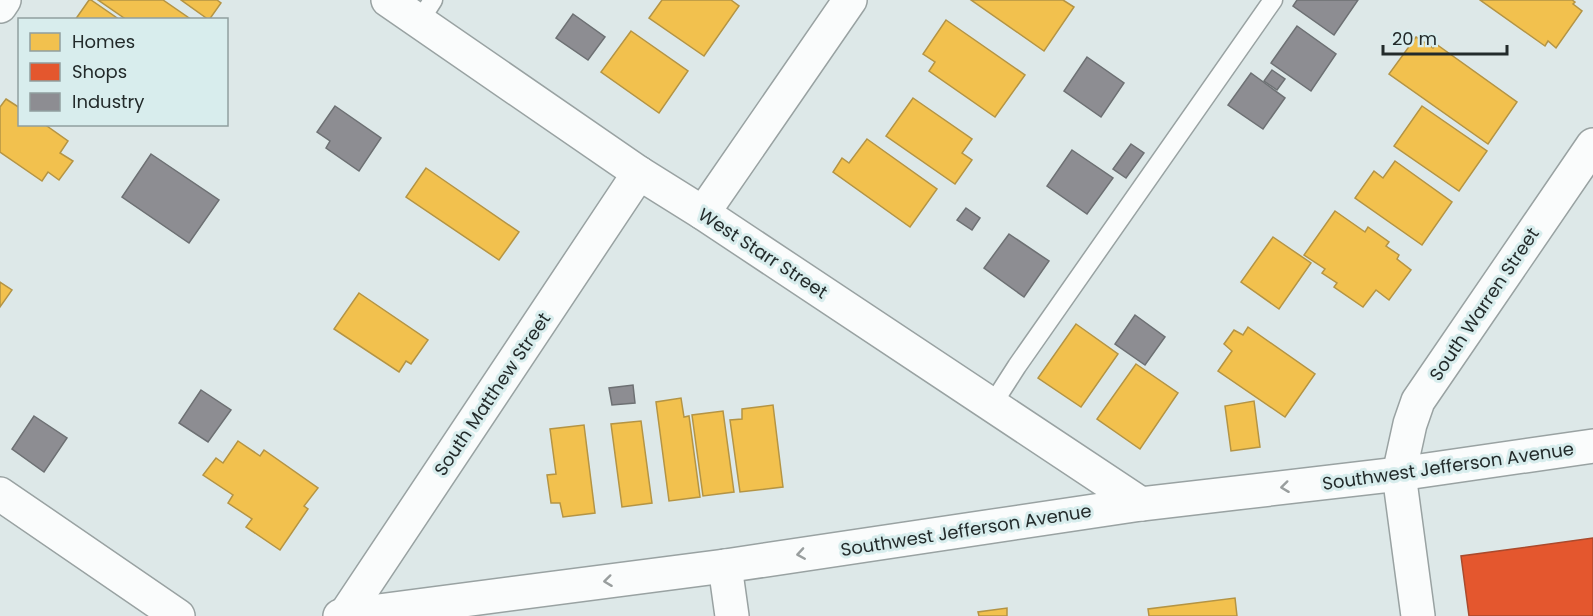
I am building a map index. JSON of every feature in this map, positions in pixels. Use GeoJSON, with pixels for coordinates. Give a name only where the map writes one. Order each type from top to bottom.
{"type":"FeatureCollection","features":[{"type":"Feature","properties":{"kind":"street"},"geometry":{"type":"LineString","coordinates":[[0,6],[4,0]]}},
{"type":"Feature","properties":{"kind":"street","name":"West Starr Street"},"geometry":{"type":"LineString","coordinates":[[388,0],[426,11],[639,172],[1141,504]]}},
{"type":"Feature","properties":{"kind":"street"},"geometry":{"type":"LineString","coordinates":[[703,213],[850,0]]}},
{"type":"Feature","properties":{"kind":"street","name":"South Warren Street"},"geometry":{"type":"LineString","coordinates":[[1399,474],[1410,424],[1418,401],[1593,145]]}},
{"type":"Feature","properties":{"kind":"street","name":"South Matthew Street"},"geometry":{"type":"LineString","coordinates":[[345,615],[639,172]]}},
{"type":"Feature","properties":{"kind":"street","name":"Southwest Jefferson Avenue"},"geometry":{"type":"LineString","coordinates":[[340,616],[725,566],[1141,504],[1399,474],[1593,446]]}},
{"type":"Feature","properties":{"kind":"street"},"geometry":{"type":"LineString","coordinates":[[1399,474],[1418,616]]}},
{"type":"Feature","properties":{"kind":"street"},"geometry":{"type":"LineString","coordinates":[[0,494],[178,616]]}},
{"type":"Feature","properties":{"kind":"street"},"geometry":{"type":"LineString","coordinates":[[725,566],[732,616]]}},
{"type":"Feature","properties":{"kind":"lane"},"geometry":{"type":"LineString","coordinates":[[992,405],[1273,0]]}},
{"type":"Feature","properties":{"kind":"building: Homes"},"geometry":{"type":"Polygon","coordinates":[[[91,0],[117,18],[76,18],[91,0]]]}},
{"type":"Feature","properties":{"kind":"building: Homes"},"geometry":{"type":"Polygon","coordinates":[[[98,0],[163,0],[189,18],[124,18],[98,0]]]}},
{"type":"Feature","properties":{"kind":"building: Homes"},"geometry":{"type":"Polygon","coordinates":[[[181,0],[217,0],[221,3],[210,18],[206,18],[181,0]]]}},
{"type":"Feature","properties":{"kind":"building: Homes"},"geometry":{"type":"Polygon","coordinates":[[[662,0],[731,0],[739,6],[704,56],[649,18],[662,0]]]}},
{"type":"Feature","properties":{"kind":"building: Homes"},"geometry":{"type":"Polygon","coordinates":[[[971,0],[1063,0],[1074,7],[1044,51],[971,0]]]}},
{"type":"Feature","properties":{"kind":"building: Homes"},"geometry":{"type":"Polygon","coordinates":[[[1480,0],[1572,0],[1575,2],[1573,4],[1582,11],[1556,48],[1548,41],[1545,46],[1480,0]]]}},
{"type":"Feature","properties":{"kind":"building: Homes"},"geometry":{"type":"Polygon","coordinates":[[[946,20],[1025,75],[995,117],[929,71],[935,62],[923,54],[946,20]]]}},
{"type":"Feature","properties":{"kind":"building: Homes"},"geometry":{"type":"Polygon","coordinates":[[[631,31],[688,71],[659,113],[601,72],[631,31]]]}},
{"type":"Feature","properties":{"kind":"building: Homes"},"geometry":{"type":"Polygon","coordinates":[[[1416,37],[1433,48],[1436,44],[1517,102],[1488,144],[1389,74],[1416,37]]]}},
{"type":"Feature","properties":{"kind":"building: Homes"},"geometry":{"type":"Polygon","coordinates":[[[913,98],[972,139],[962,153],[972,160],[955,184],[886,136],[913,98]]]}},
{"type":"Feature","properties":{"kind":"building: Homes"},"geometry":{"type":"Polygon","coordinates":[[[6,99],[18,107],[18,126],[47,126],[68,141],[60,153],[73,161],[59,180],[48,172],[42,181],[0,152],[0,107],[6,99]]]}},
{"type":"Feature","properties":{"kind":"building: Homes"},"geometry":{"type":"Polygon","coordinates":[[[1422,106],[1487,151],[1459,191],[1394,146],[1422,106]]]}},
{"type":"Feature","properties":{"kind":"building: Homes"},"geometry":{"type":"Polygon","coordinates":[[[867,139],[937,189],[910,227],[833,172],[842,158],[849,163],[867,139]]]}},
{"type":"Feature","properties":{"kind":"building: Homes"},"geometry":{"type":"Polygon","coordinates":[[[1395,161],[1452,202],[1422,245],[1355,198],[1374,171],[1383,178],[1395,161]]]}},
{"type":"Feature","properties":{"kind":"building: Homes"},"geometry":{"type":"Polygon","coordinates":[[[426,168],[519,232],[499,260],[406,197],[426,168]]]}},
{"type":"Feature","properties":{"kind":"building: Homes"},"geometry":{"type":"Polygon","coordinates":[[[1335,211],[1365,232],[1368,227],[1389,242],[1386,246],[1399,255],[1397,259],[1411,270],[1389,300],[1376,290],[1363,307],[1334,287],[1337,283],[1322,273],[1325,269],[1304,255],[1335,211]]]}},
{"type":"Feature","properties":{"kind":"building: Homes"},"geometry":{"type":"Polygon","coordinates":[[[1273,237],[1311,263],[1279,309],[1241,282],[1273,237]]]}},
{"type":"Feature","properties":{"kind":"building: Homes"},"geometry":{"type":"Polygon","coordinates":[[[0,282],[12,290],[0,307],[0,282]]]}},
{"type":"Feature","properties":{"kind":"building: Homes"},"geometry":{"type":"Polygon","coordinates":[[[359,293],[428,340],[411,364],[406,361],[399,372],[334,329],[359,293]]]}},
{"type":"Feature","properties":{"kind":"building: Homes"},"geometry":{"type":"Polygon","coordinates":[[[1076,324],[1118,354],[1081,407],[1038,378],[1076,324]]]}},
{"type":"Feature","properties":{"kind":"building: Homes"},"geometry":{"type":"Polygon","coordinates":[[[1248,327],[1315,374],[1285,417],[1218,371],[1232,351],[1224,344],[1234,330],[1243,335],[1248,327]]]}},
{"type":"Feature","properties":{"kind":"building: Homes"},"geometry":{"type":"Polygon","coordinates":[[[1136,364],[1178,393],[1140,449],[1097,419],[1136,364]]]}},
{"type":"Feature","properties":{"kind":"building: Homes"},"geometry":{"type":"Polygon","coordinates":[[[681,398],[684,417],[689,416],[700,497],[669,501],[656,402],[681,398]]]}},
{"type":"Feature","properties":{"kind":"building: Homes"},"geometry":{"type":"Polygon","coordinates":[[[1254,401],[1260,447],[1231,451],[1225,406],[1254,401]]]}},
{"type":"Feature","properties":{"kind":"building: Homes"},"geometry":{"type":"Polygon","coordinates":[[[773,405],[783,487],[740,492],[730,420],[742,419],[742,409],[773,405]]]}},
{"type":"Feature","properties":{"kind":"building: Homes"},"geometry":{"type":"Polygon","coordinates":[[[723,411],[734,492],[703,496],[692,415],[723,411]]]}},
{"type":"Feature","properties":{"kind":"building: Homes"},"geometry":{"type":"Polygon","coordinates":[[[641,421],[652,503],[622,507],[611,424],[641,421]]]}},
{"type":"Feature","properties":{"kind":"building: Homes"},"geometry":{"type":"Polygon","coordinates":[[[584,425],[595,513],[563,517],[560,503],[551,503],[547,475],[556,474],[550,429],[584,425]]]}},
{"type":"Feature","properties":{"kind":"building: Homes"},"geometry":{"type":"Polygon","coordinates":[[[238,441],[260,456],[264,450],[318,488],[304,506],[308,509],[280,550],[246,527],[252,519],[228,503],[233,495],[203,475],[216,458],[223,463],[238,441]]]}},
{"type":"Feature","properties":{"kind":"building: Homes"},"geometry":{"type":"Polygon","coordinates":[[[1235,598],[1237,616],[1149,616],[1148,609],[1235,598]]]}},
{"type":"Feature","properties":{"kind":"building: Homes"},"geometry":{"type":"Polygon","coordinates":[[[1007,608],[1007,616],[979,616],[978,612],[1007,608]]]}},
{"type":"Feature","properties":{"kind":"building: Shops"},"geometry":{"type":"Polygon","coordinates":[[[1593,538],[1593,616],[1469,616],[1461,556],[1593,538]]]}},
{"type":"Feature","properties":{"kind":"building: Industry"},"geometry":{"type":"Polygon","coordinates":[[[1297,0],[1358,0],[1334,35],[1293,6],[1297,0]]]}},
{"type":"Feature","properties":{"kind":"building: Industry"},"geometry":{"type":"Polygon","coordinates":[[[573,14],[605,37],[588,60],[556,38],[573,14]]]}},
{"type":"Feature","properties":{"kind":"building: Industry"},"geometry":{"type":"Polygon","coordinates":[[[1297,26],[1336,54],[1311,91],[1271,63],[1297,26]]]}},
{"type":"Feature","properties":{"kind":"building: Industry"},"geometry":{"type":"Polygon","coordinates":[[[1087,57],[1124,83],[1101,117],[1064,91],[1087,57]]]}},
{"type":"Feature","properties":{"kind":"building: Industry"},"geometry":{"type":"Polygon","coordinates":[[[1272,70],[1285,79],[1277,90],[1264,81],[1272,70]]]}},
{"type":"Feature","properties":{"kind":"building: Industry"},"geometry":{"type":"Polygon","coordinates":[[[1251,73],[1285,98],[1263,129],[1228,105],[1251,73]]]}},
{"type":"Feature","properties":{"kind":"building: Industry"},"geometry":{"type":"Polygon","coordinates":[[[335,106],[381,138],[359,171],[326,148],[330,141],[317,132],[335,106]]]}},
{"type":"Feature","properties":{"kind":"building: Industry"},"geometry":{"type":"Polygon","coordinates":[[[1131,144],[1144,153],[1126,178],[1113,169],[1131,144]]]}},
{"type":"Feature","properties":{"kind":"building: Industry"},"geometry":{"type":"Polygon","coordinates":[[[1072,150],[1113,178],[1087,214],[1047,186],[1072,150]]]}},
{"type":"Feature","properties":{"kind":"building: Industry"},"geometry":{"type":"Polygon","coordinates":[[[151,154],[219,200],[189,243],[122,197],[151,154]]]}},
{"type":"Feature","properties":{"kind":"building: Industry"},"geometry":{"type":"Polygon","coordinates":[[[966,208],[980,218],[972,230],[957,220],[966,208]]]}},
{"type":"Feature","properties":{"kind":"building: Industry"},"geometry":{"type":"Polygon","coordinates":[[[1009,234],[1049,261],[1024,297],[984,268],[1009,234]]]}},
{"type":"Feature","properties":{"kind":"building: Industry"},"geometry":{"type":"Polygon","coordinates":[[[1135,315],[1165,337],[1145,365],[1115,344],[1135,315]]]}},
{"type":"Feature","properties":{"kind":"building: Industry"},"geometry":{"type":"Polygon","coordinates":[[[633,385],[635,403],[612,405],[609,388],[633,385]]]}},
{"type":"Feature","properties":{"kind":"building: Industry"},"geometry":{"type":"Polygon","coordinates":[[[201,390],[231,410],[208,442],[179,423],[201,390]]]}},
{"type":"Feature","properties":{"kind":"building: Industry"},"geometry":{"type":"Polygon","coordinates":[[[34,416],[67,438],[44,472],[12,449],[34,416]]]}}]}
